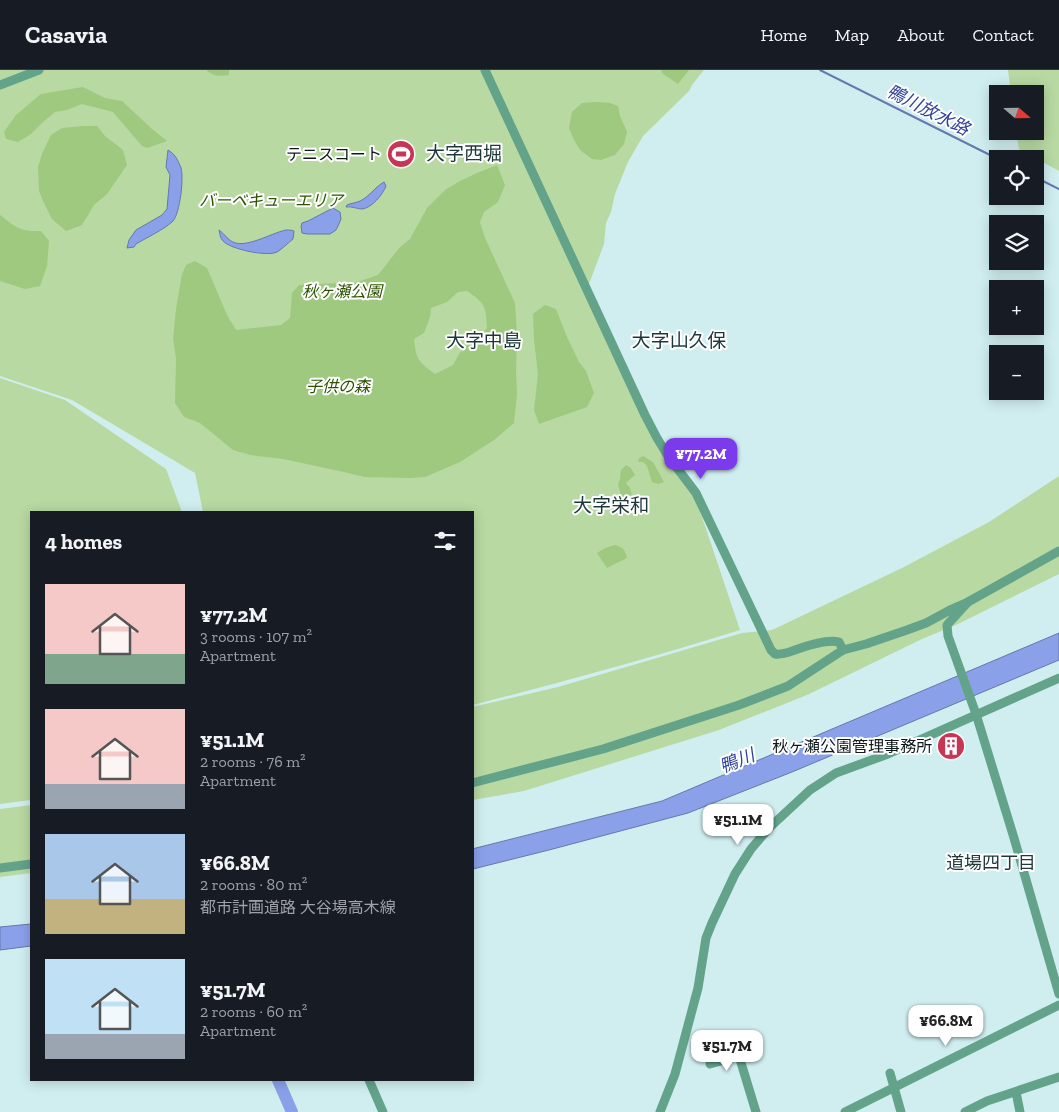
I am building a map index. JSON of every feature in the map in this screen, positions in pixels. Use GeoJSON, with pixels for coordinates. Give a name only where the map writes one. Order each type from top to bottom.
{"type":"FeatureCollection","features":[{"type":"Feature","properties":{"kind":"street"},"geometry":{"type":"LineString","coordinates":[[0,85],[39,70]]}},
{"type":"Feature","properties":{"kind":"street"},"geometry":{"type":"LineString","coordinates":[[485,70],[645,415],[668,456],[696,494],[771,650],[776,654],[780,654],[832,641],[839,642],[843,650]]}},
{"type":"Feature","properties":{"kind":"street"},"geometry":{"type":"LineString","coordinates":[[474,782],[603,749],[730,708],[788,686],[843,650],[926,623],[968,602],[1059,551]]}},
{"type":"Feature","properties":{"kind":"street"},"geometry":{"type":"LineString","coordinates":[[968,602],[947,625],[948,636],[976,713],[1046,947],[1055,963],[1059,994]]}},
{"type":"Feature","properties":{"kind":"street"},"geometry":{"type":"LineString","coordinates":[[660,1112],[675,1074],[692,1014],[706,938],[736,874],[751,849],[769,828],[810,790],[836,772],[888,754],[976,713],[1059,678]]}},
{"type":"Feature","properties":{"kind":"street"},"geometry":{"type":"LineString","coordinates":[[0,868],[30,864]]}},
{"type":"Feature","properties":{"kind":"street"},"geometry":{"type":"LineString","coordinates":[[1046,947],[1056,944]]}},
{"type":"Feature","properties":{"kind":"street"},"geometry":{"type":"LineString","coordinates":[[845,1112],[1059,1005]]}},
{"type":"Feature","properties":{"kind":"street"},"geometry":{"type":"LineString","coordinates":[[710,1064],[739,1056],[756,1112]]}},
{"type":"Feature","properties":{"kind":"street"},"geometry":{"type":"LineString","coordinates":[[890,1073],[901,1112]]}},
{"type":"Feature","properties":{"kind":"street"},"geometry":{"type":"LineString","coordinates":[[965,1112],[987,1101],[1059,1076]]}},
{"type":"Feature","properties":{"kind":"street"},"geometry":{"type":"LineString","coordinates":[[370,1081],[383,1112]]}},
{"type":"Feature","properties":{"kind":"street"},"geometry":{"type":"LineString","coordinates":[[1016,1092],[1020,1112]]}},
{"type":"Feature","properties":{"kind":"green space","name":"秋ヶ瀬公園"},"geometry":{"type":"Polygon","coordinates":[[[0,70],[704,70],[689,91],[643,136],[628,162],[615,194],[611,212],[606,223],[604,244],[586,292],[629,386],[695,496],[740,630],[474,705],[474,511],[203,511],[195,473],[72,400],[0,376],[0,70]]]}},
{"type":"Feature","properties":{"kind":"green space"},"geometry":{"type":"Polygon","coordinates":[[[206,70],[229,70],[229,75],[212,74],[206,70]]]}},
{"type":"Feature","properties":{"kind":"green space"},"geometry":{"type":"Polygon","coordinates":[[[661,70],[689,70],[678,84],[663,74],[661,70]]]}},
{"type":"Feature","properties":{"kind":"green space"},"geometry":{"type":"Polygon","coordinates":[[[1008,70],[1059,70],[1059,171],[1044,163],[1044,150],[1019,149],[1018,140],[1044,140],[1044,85],[1010,85],[1008,70]]]}},
{"type":"Feature","properties":{"kind":"green space"},"geometry":{"type":"Polygon","coordinates":[[[83,87],[105,98],[122,101],[167,141],[147,148],[142,146],[113,112],[82,104],[55,112],[31,134],[18,142],[6,139],[4,132],[16,115],[41,94],[83,87]]]}},
{"type":"Feature","properties":{"kind":"green space"},"geometry":{"type":"Polygon","coordinates":[[[597,102],[618,106],[627,132],[624,144],[615,155],[601,160],[592,159],[580,150],[569,128],[572,112],[582,103],[597,102]]]}},
{"type":"Feature","properties":{"kind":"green space"},"geometry":{"type":"Polygon","coordinates":[[[97,126],[105,136],[123,150],[127,165],[107,194],[94,205],[82,225],[66,231],[52,219],[43,201],[39,191],[38,167],[51,135],[62,128],[97,126]]]}},
{"type":"Feature","properties":{"kind":"green space","name":"子供の森"},"geometry":{"type":"Polygon","coordinates":[[[497,165],[505,185],[498,202],[484,212],[480,222],[485,238],[515,303],[517,394],[514,423],[494,440],[460,462],[425,477],[364,477],[233,450],[200,423],[184,417],[175,403],[176,358],[173,339],[182,274],[186,265],[195,261],[207,268],[227,315],[236,330],[281,325],[290,318],[292,293],[299,285],[340,283],[349,285],[378,275],[400,247],[410,239],[427,208],[445,190],[497,165]],[[467,291],[458,292],[447,302],[431,308],[424,333],[414,339],[419,360],[435,374],[453,365],[459,354],[471,341],[476,341],[487,328],[485,310],[481,302],[467,291]]]}},
{"type":"Feature","properties":{"kind":"green space"},"geometry":{"type":"Polygon","coordinates":[[[0,215],[19,228],[28,231],[41,231],[49,241],[47,266],[40,286],[25,289],[0,281],[0,215]]]}},
{"type":"Feature","properties":{"kind":"green space"},"geometry":{"type":"Polygon","coordinates":[[[545,305],[556,309],[579,362],[586,371],[594,393],[587,407],[539,424],[534,410],[538,374],[533,314],[545,305]]]}},
{"type":"Feature","properties":{"kind":"green space"},"geometry":{"type":"Polygon","coordinates":[[[0,378],[65,400],[166,469],[182,511],[30,511],[30,800],[0,804],[0,378]]]}},
{"type":"Feature","properties":{"kind":"green space"},"geometry":{"type":"Polygon","coordinates":[[[643,456],[653,462],[664,482],[658,484],[652,482],[647,466],[643,462],[638,462],[639,458],[643,456]]]}},
{"type":"Feature","properties":{"kind":"green space"},"geometry":{"type":"Polygon","coordinates":[[[626,465],[631,468],[635,475],[626,484],[635,503],[629,507],[623,501],[618,485],[621,470],[626,465]]]}},
{"type":"Feature","properties":{"kind":"green space"},"geometry":{"type":"Polygon","coordinates":[[[1059,476],[1059,574],[807,695],[719,730],[524,791],[474,800],[474,707],[558,687],[742,633],[772,630],[902,568],[989,522],[1059,476]]]}},
{"type":"Feature","properties":{"kind":"green space"},"geometry":{"type":"Polygon","coordinates":[[[615,545],[624,550],[627,558],[607,568],[597,553],[615,545]]]}},
{"type":"Feature","properties":{"kind":"green space"},"geometry":{"type":"Polygon","coordinates":[[[30,805],[30,873],[0,877],[0,809],[30,805]]]}},
{"type":"Feature","properties":{"kind":"water"},"geometry":{"type":"Polygon","coordinates":[[[168,150],[173,153],[182,173],[178,211],[173,221],[165,227],[134,247],[127,248],[129,240],[136,230],[162,215],[167,209],[170,175],[166,167],[168,150]]]}},
{"type":"Feature","properties":{"kind":"water"},"geometry":{"type":"Polygon","coordinates":[[[384,182],[386,186],[382,193],[370,206],[362,209],[346,207],[363,199],[384,182]]]}},
{"type":"Feature","properties":{"kind":"water"},"geometry":{"type":"Polygon","coordinates":[[[333,208],[340,212],[341,219],[336,230],[330,234],[302,233],[302,223],[333,208]]]}},
{"type":"Feature","properties":{"kind":"water"},"geometry":{"type":"Polygon","coordinates":[[[219,230],[231,241],[243,244],[286,230],[294,231],[293,239],[281,249],[277,252],[265,254],[227,244],[221,239],[219,230]]]}},
{"type":"Feature","properties":{"kind":"water"},"geometry":{"type":"Polygon","coordinates":[[[1059,633],[1059,660],[792,772],[688,813],[474,869],[474,848],[662,801],[1059,633]]]}},
{"type":"Feature","properties":{"kind":"water"},"geometry":{"type":"Polygon","coordinates":[[[30,924],[30,946],[0,950],[0,927],[30,924]]]}},
{"type":"Feature","properties":{"kind":"waterway","name":"鴨川放水路"},"geometry":{"type":"LineString","coordinates":[[820,70],[989,154]]}},
{"type":"Feature","properties":{"kind":"waterway","name":"鴨川放水路"},"geometry":{"type":"LineString","coordinates":[[1044,182],[1059,189]]}},
{"type":"Feature","properties":{"kind":"waterway"},"geometry":{"type":"LineString","coordinates":[[278,1081],[292,1112]]}},
{"type":"Feature","properties":{"kind":"place","name":"テニスコート"},"geometry":{"type":"Point","coordinates":[401,154]}},
{"type":"Feature","properties":{"kind":"place","name":"秋ヶ瀬公園管理事務所"},"geometry":{"type":"Point","coordinates":[951,746]}},
{"type":"Feature","properties":{"kind":"district","name":"大字西堀"},"geometry":{"type":"Point","coordinates":[464,153]}},
{"type":"Feature","properties":{"kind":"district","name":"大字中島"},"geometry":{"type":"Point","coordinates":[484,340]}},
{"type":"Feature","properties":{"kind":"district","name":"大字山久保"},"geometry":{"type":"Point","coordinates":[679,340]}},
{"type":"Feature","properties":{"kind":"district","name":"大字栄和"},"geometry":{"type":"Point","coordinates":[611,505]}},
{"type":"Feature","properties":{"kind":"district","name":"道場四丁目"},"geometry":{"type":"Point","coordinates":[991,863]}},
{"type":"Feature","properties":{"kind":"park label","name":"バーベキューエリア"},"geometry":{"type":"Point","coordinates":[271,200]}},
{"type":"Feature","properties":{"kind":"water label","name":"鴨川"},"geometry":{"type":"Point","coordinates":[737,761]}}]}
